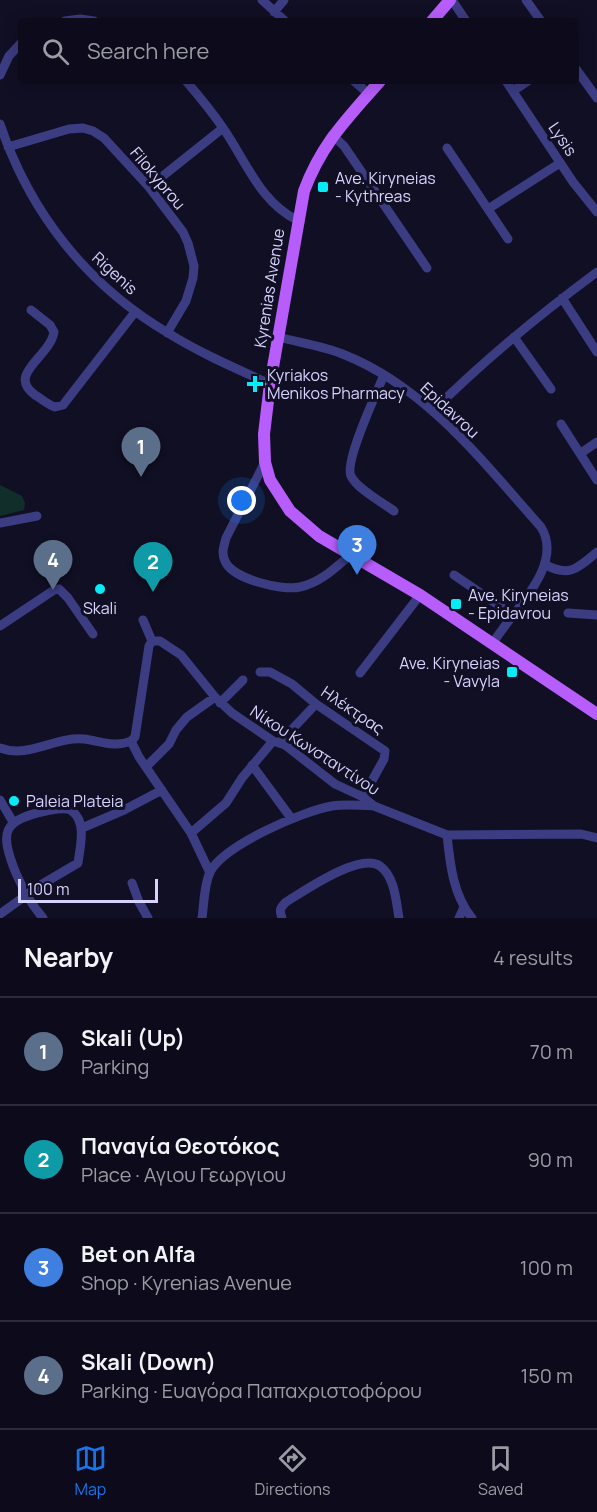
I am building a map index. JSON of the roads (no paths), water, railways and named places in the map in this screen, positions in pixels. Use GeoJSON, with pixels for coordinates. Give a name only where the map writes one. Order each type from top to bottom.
{"type":"FeatureCollection","features":[{"type":"Feature","properties":{"kind":"main road"},"geometry":{"type":"LineString","coordinates":[[435,18],[451,0]]}},
{"type":"Feature","properties":{"kind":"main road","name":"Kyrenias Avenue"},"geometry":{"type":"LineString","coordinates":[[377,84],[332,135],[313,165],[304,191],[297,220],[270,384],[264,434],[265,462],[270,480],[290,511],[319,536],[420,595],[597,714]]}},
{"type":"Feature","properties":{"kind":"street"},"geometry":{"type":"LineString","coordinates":[[262,0],[281,18]]}},
{"type":"Feature","properties":{"kind":"street"},"geometry":{"type":"LineString","coordinates":[[274,12],[284,0]]}},
{"type":"Feature","properties":{"kind":"street"},"geometry":{"type":"LineString","coordinates":[[451,0],[464,18]]}},
{"type":"Feature","properties":{"kind":"street"},"geometry":{"type":"LineString","coordinates":[[531,2],[539,18]]}},
{"type":"Feature","properties":{"kind":"street"},"geometry":{"type":"LineString","coordinates":[[0,75],[9,56],[18,46]]}},
{"type":"Feature","properties":{"kind":"street"},"geometry":{"type":"LineString","coordinates":[[579,73],[597,98]]}},
{"type":"Feature","properties":{"kind":"street"},"geometry":{"type":"LineString","coordinates":[[188,84],[223,128],[264,195],[277,208],[297,220]]}},
{"type":"Feature","properties":{"kind":"street"},"geometry":{"type":"LineString","coordinates":[[357,84],[369,94]]}},
{"type":"Feature","properties":{"kind":"street","name":"Lysis"},"geometry":{"type":"LineString","coordinates":[[508,84],[597,212]]}},
{"type":"Feature","properties":{"kind":"street"},"geometry":{"type":"LineString","coordinates":[[513,92],[524,84]]}},
{"type":"Feature","properties":{"kind":"street","name":"Rigenis"},"geometry":{"type":"LineString","coordinates":[[0,124],[8,147],[39,209],[67,249],[98,282],[135,312],[167,333],[270,384]]}},
{"type":"Feature","properties":{"kind":"street","name":"Filokyprou"},"geometry":{"type":"LineString","coordinates":[[8,147],[69,129],[82,128],[93,131],[104,138],[149,187],[183,232],[194,266],[186,301],[167,333]]}},
{"type":"Feature","properties":{"kind":"street"},"geometry":{"type":"LineString","coordinates":[[149,187],[223,128]]}},
{"type":"Feature","properties":{"kind":"street"},"geometry":{"type":"LineString","coordinates":[[332,135],[344,146],[427,268]]}},
{"type":"Feature","properties":{"kind":"street"},"geometry":{"type":"LineString","coordinates":[[447,148],[508,239]]}},
{"type":"Feature","properties":{"kind":"street"},"geometry":{"type":"LineString","coordinates":[[488,209],[561,163]]}},
{"type":"Feature","properties":{"kind":"street"},"geometry":{"type":"LineString","coordinates":[[433,411],[469,375],[597,272]]}},
{"type":"Feature","properties":{"kind":"street"},"geometry":{"type":"LineString","coordinates":[[562,298],[597,352]]}},
{"type":"Feature","properties":{"kind":"street"},"geometry":{"type":"LineString","coordinates":[[31,310],[51,325],[54,332],[50,343],[25,376],[24,384],[28,390],[55,407],[63,405],[135,312]]}},
{"type":"Feature","properties":{"kind":"street","name":"Epidavrou"},"geometry":{"type":"LineString","coordinates":[[278,337],[336,351],[361,362],[384,375],[433,411],[541,527],[548,546],[546,565]]}},
{"type":"Feature","properties":{"kind":"street"},"geometry":{"type":"LineString","coordinates":[[514,337],[552,389]]}},
{"type":"Feature","properties":{"kind":"street"},"geometry":{"type":"LineString","coordinates":[[384,375],[356,442],[349,470],[354,481],[394,511]]}},
{"type":"Feature","properties":{"kind":"street"},"geometry":{"type":"LineString","coordinates":[[561,424],[597,480]]}},
{"type":"Feature","properties":{"kind":"street"},"geometry":{"type":"LineString","coordinates":[[581,453],[597,442]]}},
{"type":"Feature","properties":{"kind":"street"},"geometry":{"type":"LineString","coordinates":[[265,462],[226,538],[223,558],[229,567],[241,575],[269,585],[302,587],[322,578],[350,555]]}},
{"type":"Feature","properties":{"kind":"street"},"geometry":{"type":"LineString","coordinates":[[0,523],[37,516]]}},
{"type":"Feature","properties":{"kind":"street"},"geometry":{"type":"LineString","coordinates":[[493,643],[546,565],[554,569],[571,571],[597,552]]}},
{"type":"Feature","properties":{"kind":"street"},"geometry":{"type":"LineString","coordinates":[[454,575],[513,615]]}},
{"type":"Feature","properties":{"kind":"street"},"geometry":{"type":"LineString","coordinates":[[0,626],[54,590],[59,589],[93,634]]}},
{"type":"Feature","properties":{"kind":"street"},"geometry":{"type":"LineString","coordinates":[[360,673],[420,595]]}},
{"type":"Feature","properties":{"kind":"street"},"geometry":{"type":"LineString","coordinates":[[568,613],[597,615]]}},
{"type":"Feature","properties":{"kind":"street"},"geometry":{"type":"LineString","coordinates":[[0,748],[15,752],[72,740],[83,739],[120,744],[131,741],[135,737],[149,645],[152,640],[143,620]]}},
{"type":"Feature","properties":{"kind":"street","name":"Νίκου Κωνσταντίνου"},"geometry":{"type":"LineString","coordinates":[[152,640],[160,641],[182,655],[217,700],[335,784],[363,797],[374,806],[447,835],[580,834],[597,838]]}},
{"type":"Feature","properties":{"kind":"street","name":"Ηλέκτρας"},"geometry":{"type":"LineString","coordinates":[[260,672],[275,674],[292,684],[316,704],[385,751],[384,759],[363,797]]}},
{"type":"Feature","properties":{"kind":"street"},"geometry":{"type":"LineString","coordinates":[[146,767],[169,744],[176,730],[187,717],[217,700],[243,680]]}},
{"type":"Feature","properties":{"kind":"street"},"geometry":{"type":"LineString","coordinates":[[191,833],[226,803],[252,765],[316,704]]}},
{"type":"Feature","properties":{"kind":"street"},"geometry":{"type":"LineString","coordinates":[[131,741],[191,833],[210,873]]}},
{"type":"Feature","properties":{"kind":"street"},"geometry":{"type":"LineString","coordinates":[[252,765],[291,818]]}},
{"type":"Feature","properties":{"kind":"street"},"geometry":{"type":"LineString","coordinates":[[82,828],[162,790]]}},
{"type":"Feature","properties":{"kind":"street"},"geometry":{"type":"LineString","coordinates":[[0,800],[13,822]]}},
{"type":"Feature","properties":{"kind":"street"},"geometry":{"type":"LineString","coordinates":[[202,918],[210,873],[217,863],[233,850],[291,818],[347,804],[374,806]]}},
{"type":"Feature","properties":{"kind":"street"},"geometry":{"type":"LineString","coordinates":[[0,914],[26,896],[78,863],[82,828],[71,809],[44,812],[13,822],[4,841],[26,896],[43,918]]}},
{"type":"Feature","properties":{"kind":"street"},"geometry":{"type":"LineString","coordinates":[[580,834],[597,829]]}},
{"type":"Feature","properties":{"kind":"street"},"geometry":{"type":"LineString","coordinates":[[447,835],[451,867],[464,907],[472,918]]}},
{"type":"Feature","properties":{"kind":"street"},"geometry":{"type":"LineString","coordinates":[[282,918],[279,912],[280,907],[286,902],[332,876],[366,862],[381,866],[387,873],[394,890],[399,918]]}},
{"type":"Feature","properties":{"kind":"street"},"geometry":{"type":"LineString","coordinates":[[132,883],[148,918]]}},
{"type":"Feature","properties":{"kind":"street"},"geometry":{"type":"LineString","coordinates":[[459,918],[464,907]]}},
{"type":"Feature","properties":{"kind":"place","name":"Ave. Kiryneias - Kythreas"},"geometry":{"type":"Point","coordinates":[323,187]}},
{"type":"Feature","properties":{"kind":"place","name":"Kyriakos Menikos Pharmacy"},"geometry":{"type":"Point","coordinates":[255,384]}},
{"type":"Feature","properties":{"kind":"place","name":"Skali (Up)"},"geometry":{"type":"Point","coordinates":[141,477]}},
{"type":"Feature","properties":{"kind":"place","name":"Bet on Alfa"},"geometry":{"type":"Point","coordinates":[357,575]}},
{"type":"Feature","properties":{"kind":"place","name":"Skali"},"geometry":{"type":"Point","coordinates":[100,589]}},
{"type":"Feature","properties":{"kind":"place","name":"Skali (Down)"},"geometry":{"type":"Point","coordinates":[53,590]}},
{"type":"Feature","properties":{"kind":"place","name":"Παναγία Θεοτόκος"},"geometry":{"type":"Point","coordinates":[153,592]}},
{"type":"Feature","properties":{"kind":"place","name":"Ave. Kiryneias - Epidavrou"},"geometry":{"type":"Point","coordinates":[456,604]}},
{"type":"Feature","properties":{"kind":"place","name":"Ave. Kiryneias - Vavyla"},"geometry":{"type":"Point","coordinates":[512,672]}},
{"type":"Feature","properties":{"kind":"place","name":"Paleia Plateia"},"geometry":{"type":"Point","coordinates":[14,801]}}]}
